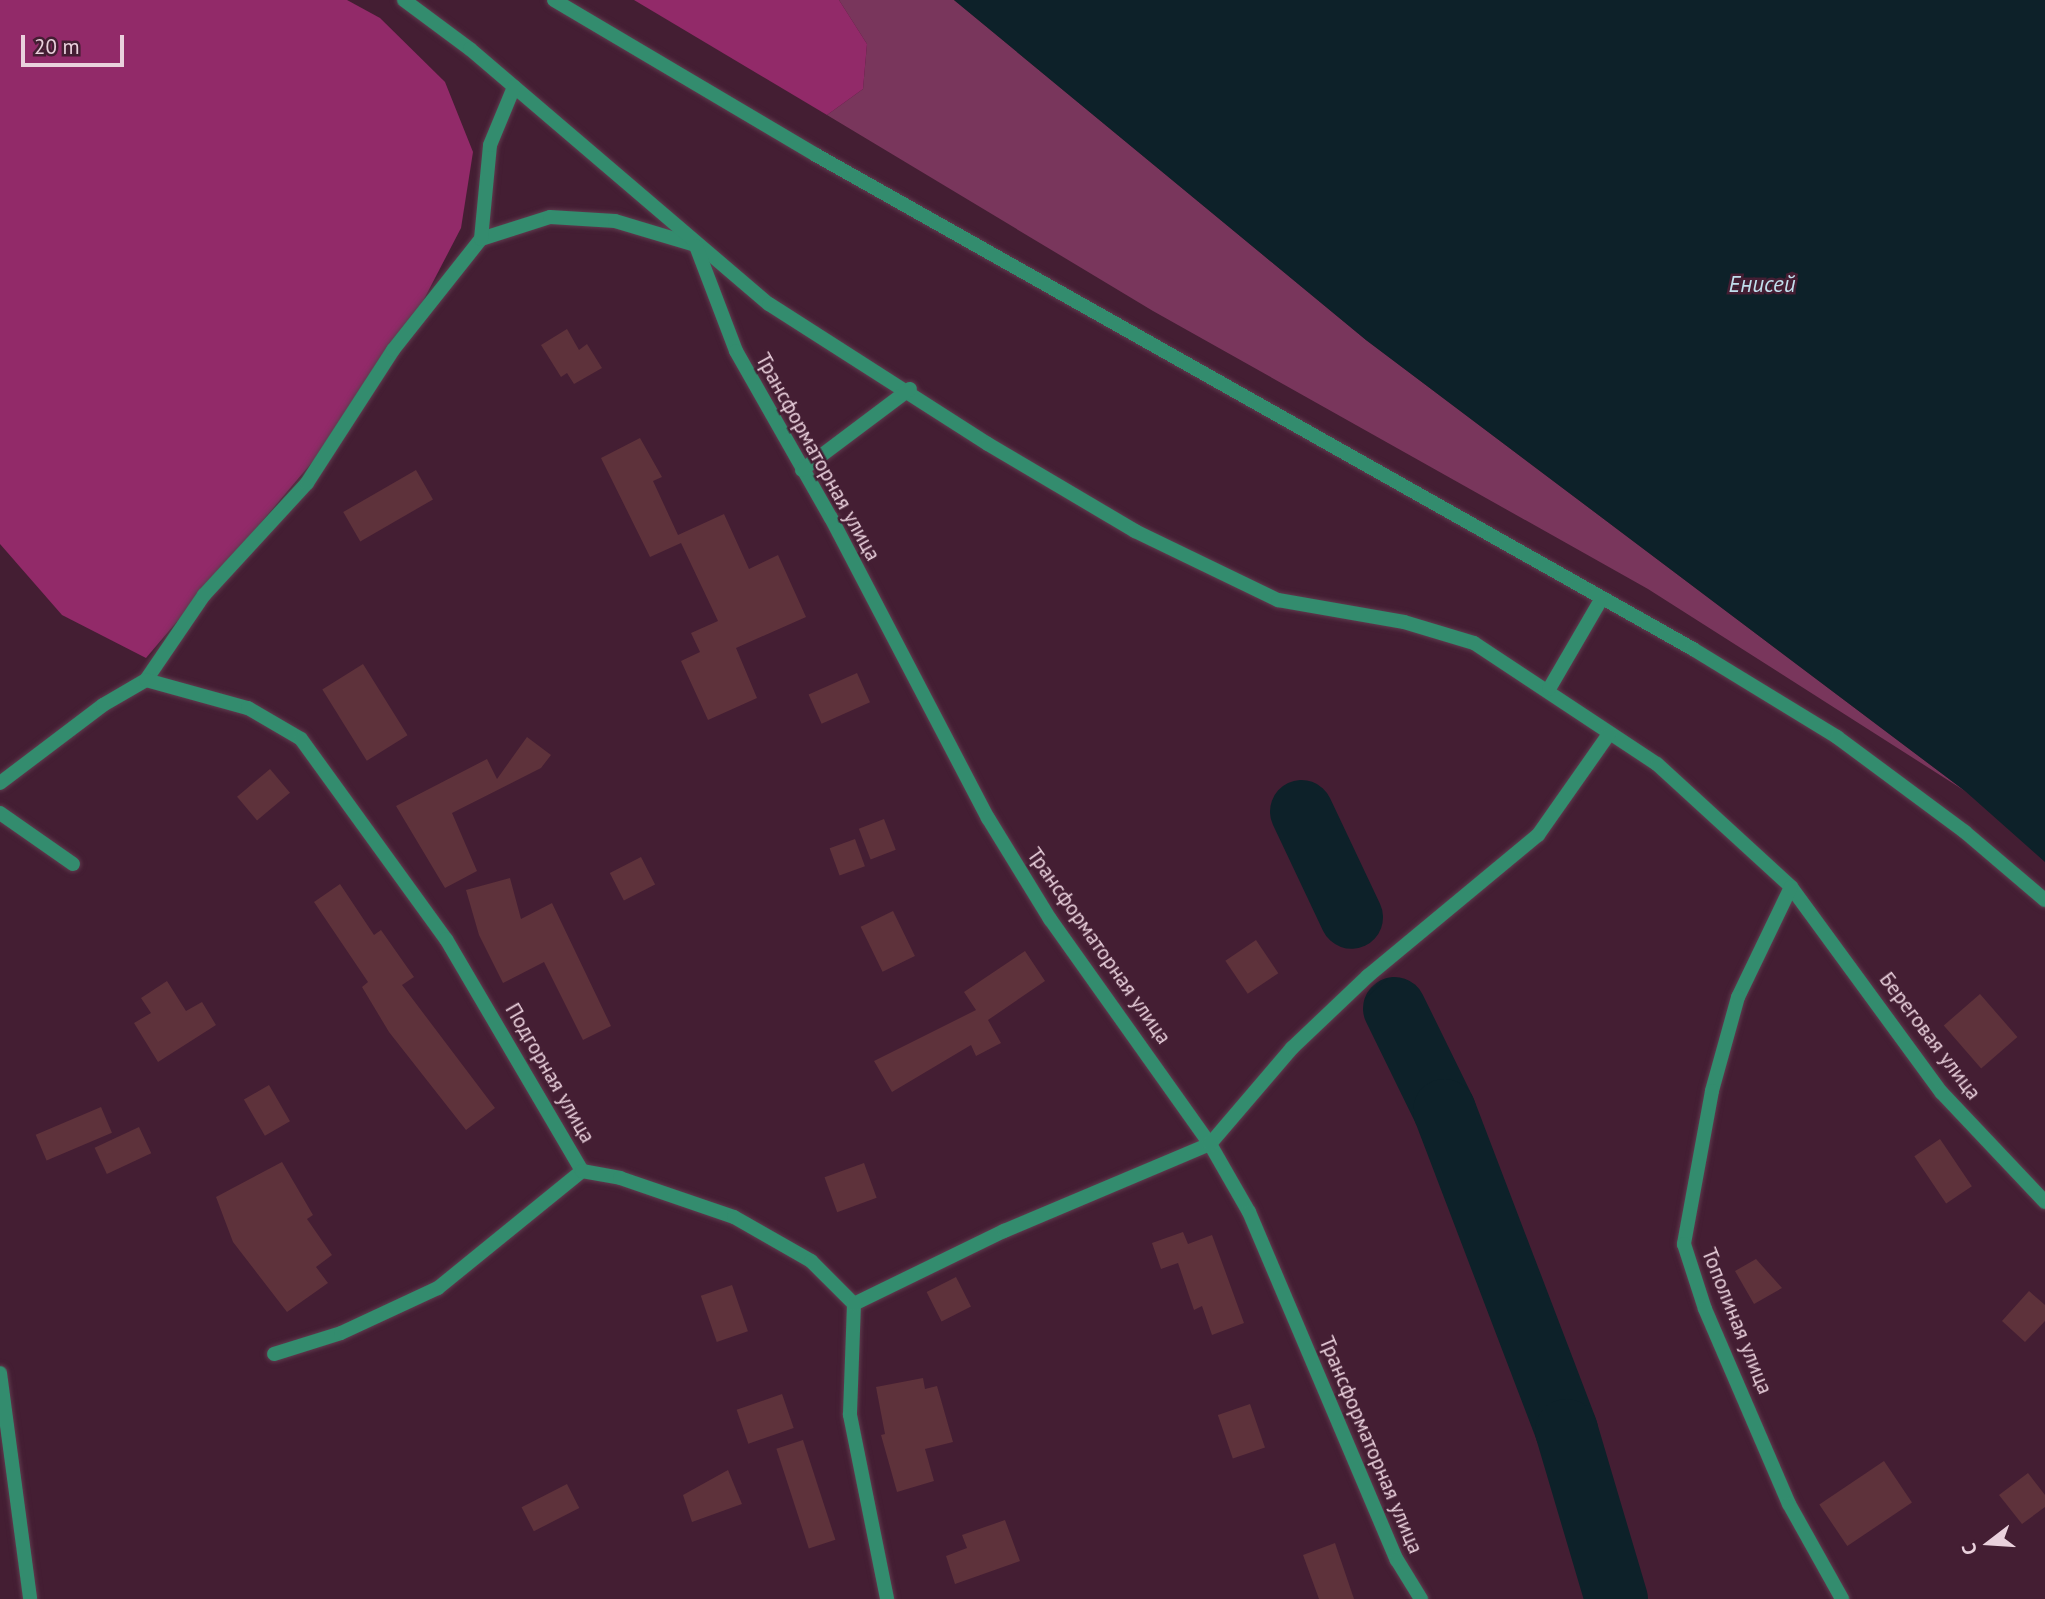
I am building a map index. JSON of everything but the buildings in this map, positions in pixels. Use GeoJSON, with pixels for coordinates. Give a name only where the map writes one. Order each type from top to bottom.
{"type":"FeatureCollection","features":[{"type":"Feature","properties":{"kind":"street","name":"Береговая улица"},"geometry":{"type":"LineString","coordinates":[[404,0],[514,87],[695,245],[853,362],[910,389],[988,444],[1135,531],[1278,600],[1404,622],[1474,643],[1549,689],[1609,734],[1657,764],[1791,887],[1942,1093],[2045,1202]]}},
{"type":"Feature","properties":{"kind":"street"},"geometry":{"type":"LineString","coordinates":[[554,0],[838,168],[1602,598],[1837,737],[1965,832],[2045,900]]}},
{"type":"Feature","properties":{"kind":"street"},"geometry":{"type":"LineString","coordinates":[[0,783],[103,705],[146,680],[204,595],[307,483],[393,350],[481,239],[490,145],[514,87]]}},
{"type":"Feature","properties":{"kind":"street"},"geometry":{"type":"LineString","coordinates":[[481,239],[550,217],[615,221],[695,245]]}},
{"type":"Feature","properties":{"kind":"street","name":"Трансформаторная улица"},"geometry":{"type":"LineString","coordinates":[[695,245],[736,351],[1002,841],[1050,919],[1210,1144],[1249,1213],[1396,1560],[1421,1599]]}},
{"type":"Feature","properties":{"kind":"street"},"geometry":{"type":"LineString","coordinates":[[802,470],[910,389]]}},
{"type":"Feature","properties":{"kind":"street"},"geometry":{"type":"LineString","coordinates":[[1549,689],[1602,598]]}},
{"type":"Feature","properties":{"kind":"street","name":"Подгорная улица"},"geometry":{"type":"LineString","coordinates":[[146,680],[248,708],[301,739],[446,939],[582,1171],[620,1178],[734,1217],[811,1261],[854,1304]]}},
{"type":"Feature","properties":{"kind":"street"},"geometry":{"type":"LineString","coordinates":[[887,1599],[850,1415],[854,1304],[1004,1231],[1210,1144],[1292,1048],[1368,976],[1538,835],[1609,734]]}},
{"type":"Feature","properties":{"kind":"street"},"geometry":{"type":"LineString","coordinates":[[0,813],[73,864]]}},
{"type":"Feature","properties":{"kind":"street","name":"Тополиная улица"},"geometry":{"type":"LineString","coordinates":[[1791,887],[1738,997],[1712,1091],[1684,1244],[1705,1309],[1789,1504],[1842,1599]]}},
{"type":"Feature","properties":{"kind":"street"},"geometry":{"type":"LineString","coordinates":[[274,1354],[341,1333],[439,1288],[582,1171]]}},
{"type":"Feature","properties":{"kind":"street"},"geometry":{"type":"LineString","coordinates":[[0,1373],[30,1599]]}},
{"type":"Feature","properties":{"kind":"shaded area"},"geometry":{"type":"Polygon","coordinates":[[[0,0],[347,0],[380,18],[445,82],[473,152],[461,228],[421,305],[320,453],[146,658],[62,615],[0,544],[0,0]]]}},
{"type":"Feature","properties":{"kind":"shaded area"},"geometry":{"type":"Polygon","coordinates":[[[634,0],[839,0],[867,44],[863,89],[827,115],[634,0]]]}},
{"type":"Feature","properties":{"kind":"shaded area"},"geometry":{"type":"Polygon","coordinates":[[[839,0],[954,0],[1366,340],[1965,791],[1648,589],[1153,311],[827,115],[863,89],[867,44],[839,0]]]}},
{"type":"Feature","properties":{"kind":"water","name":"Енисей"},"geometry":{"type":"Polygon","coordinates":[[[954,0],[2045,0],[2045,862],[1965,791],[1366,340],[954,0]]]}},
{"type":"Feature","properties":{"kind":"waterway"},"geometry":{"type":"LineString","coordinates":[[1301,811],[1351,917]]}},
{"type":"Feature","properties":{"kind":"waterway"},"geometry":{"type":"LineString","coordinates":[[1394,1008],[1444,1110],[1566,1430],[1616,1599]]}}]}
